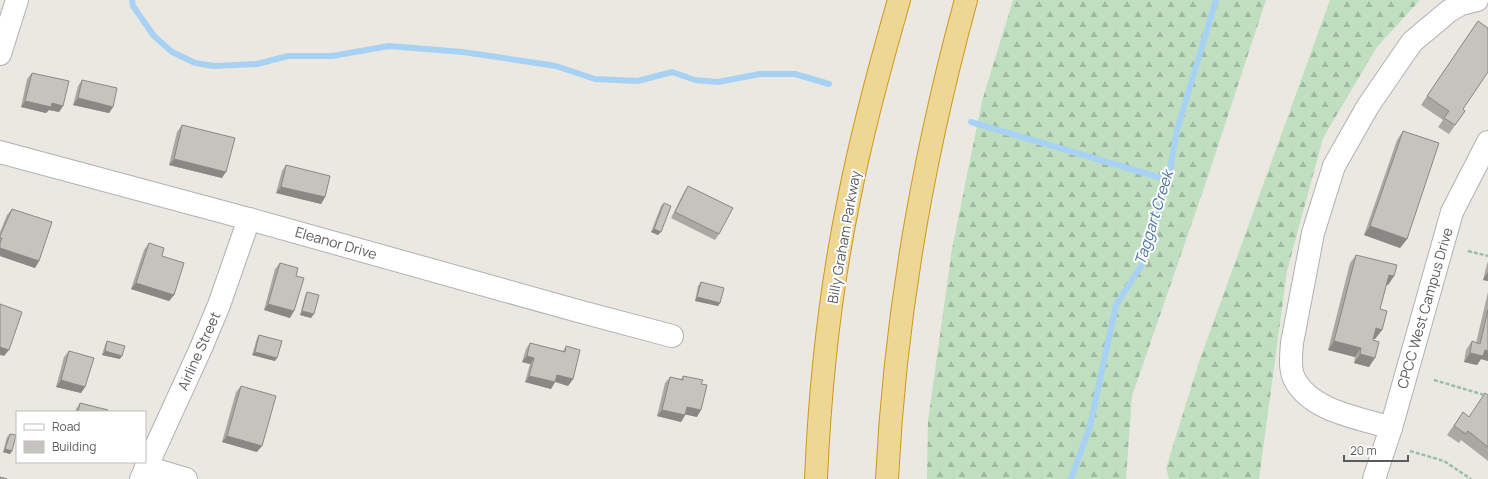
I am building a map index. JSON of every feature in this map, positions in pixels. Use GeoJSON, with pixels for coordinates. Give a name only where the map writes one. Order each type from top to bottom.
{"type":"FeatureCollection","features":[{"type":"Feature","properties":{"kind":"highway","name":"Billy Graham Parkway"},"geometry":{"type":"LineString","coordinates":[[816,479],[818,430],[825,355],[848,200],[865,125],[899,0]]}},
{"type":"Feature","properties":{"kind":"highway"},"geometry":{"type":"LineString","coordinates":[[887,479],[896,356],[918,208],[937,113],[966,0]]}},
{"type":"Feature","properties":{"kind":"street"},"geometry":{"type":"LineString","coordinates":[[0,54],[17,0]]}},
{"type":"Feature","properties":{"kind":"street"},"geometry":{"type":"LineString","coordinates":[[1392,428],[1322,406],[1305,394],[1295,382],[1290,361],[1292,343],[1313,233],[1334,166],[1368,106],[1412,42],[1449,11],[1462,4],[1477,0]]}},
{"type":"Feature","properties":{"kind":"street","name":"CPCC West Campus Drive"},"geometry":{"type":"LineString","coordinates":[[1374,479],[1392,428],[1452,212],[1488,142]]}},
{"type":"Feature","properties":{"kind":"street","name":"Eleanor Drive"},"geometry":{"type":"LineString","coordinates":[[0,152],[249,219],[578,312],[672,336]]}},
{"type":"Feature","properties":{"kind":"street","name":"Airline Street"},"geometry":{"type":"LineString","coordinates":[[143,473],[202,348],[219,305],[249,219]]}},
{"type":"Feature","properties":{"kind":"street"},"geometry":{"type":"LineString","coordinates":[[143,473],[186,479]]}},
{"type":"Feature","properties":{"kind":"path"},"geometry":{"type":"LineString","coordinates":[[1468,251],[1488,256]]}},
{"type":"Feature","properties":{"kind":"path"},"geometry":{"type":"LineString","coordinates":[[1434,380],[1488,396]]}},
{"type":"Feature","properties":{"kind":"path"},"geometry":{"type":"LineString","coordinates":[[1410,451],[1444,461],[1471,479]]}},
{"type":"Feature","properties":{"kind":"green space"},"geometry":{"type":"Polygon","coordinates":[[[1013,0],[1266,0],[1205,185],[1132,396],[1126,479],[927,479],[928,421],[952,249],[982,101],[1013,0]]]}},
{"type":"Feature","properties":{"kind":"green space"},"geometry":{"type":"Polygon","coordinates":[[[1330,0],[1420,0],[1377,47],[1323,138],[1287,271],[1259,479],[1169,479],[1166,468],[1199,362],[1330,0]]]}},
{"type":"Feature","properties":{"kind":"building"},"geometry":{"type":"Polygon","coordinates":[[[1478,21],[1488,28],[1488,72],[1463,109],[1465,111],[1455,125],[1444,118],[1449,111],[1427,96],[1478,21]]]}},
{"type":"Feature","properties":{"kind":"building"},"geometry":{"type":"Polygon","coordinates":[[[32,73],[69,81],[63,106],[52,103],[51,107],[25,101],[32,73]]]}},
{"type":"Feature","properties":{"kind":"building"},"geometry":{"type":"Polygon","coordinates":[[[82,80],[117,88],[113,107],[78,98],[82,80]]]}},
{"type":"Feature","properties":{"kind":"building"},"geometry":{"type":"Polygon","coordinates":[[[182,125],[235,138],[226,172],[174,159],[182,125]]]}},
{"type":"Feature","properties":{"kind":"building"},"geometry":{"type":"Polygon","coordinates":[[[1403,131],[1439,143],[1407,239],[1370,226],[1403,131]]]}},
{"type":"Feature","properties":{"kind":"building"},"geometry":{"type":"Polygon","coordinates":[[[286,165],[330,176],[325,197],[281,187],[286,165]]]}},
{"type":"Feature","properties":{"kind":"building"},"geometry":{"type":"Polygon","coordinates":[[[688,186],[733,208],[719,234],[675,212],[688,186]]]}},
{"type":"Feature","properties":{"kind":"building"},"geometry":{"type":"Polygon","coordinates":[[[664,203],[671,206],[661,232],[654,229],[664,203]]]}},
{"type":"Feature","properties":{"kind":"building"},"geometry":{"type":"Polygon","coordinates":[[[12,209],[52,222],[39,261],[0,248],[2,238],[0,238],[0,236],[12,209]]]}},
{"type":"Feature","properties":{"kind":"building"},"geometry":{"type":"Polygon","coordinates":[[[149,243],[164,248],[162,256],[184,263],[174,295],[136,283],[149,243]]]}},
{"type":"Feature","properties":{"kind":"building"},"geometry":{"type":"Polygon","coordinates":[[[1356,255],[1397,265],[1394,276],[1389,275],[1380,309],[1387,311],[1382,330],[1376,328],[1373,340],[1379,342],[1375,358],[1360,354],[1361,348],[1334,341],[1356,255]]]}},
{"type":"Feature","properties":{"kind":"building"},"geometry":{"type":"Polygon","coordinates":[[[280,263],[298,268],[296,276],[304,278],[294,311],[268,304],[280,263]]]}},
{"type":"Feature","properties":{"kind":"building"},"geometry":{"type":"Polygon","coordinates":[[[701,282],[724,288],[720,303],[697,297],[701,282]]]}},
{"type":"Feature","properties":{"kind":"building"},"geometry":{"type":"Polygon","coordinates":[[[307,292],[319,295],[314,314],[302,311],[307,292]]]}},
{"type":"Feature","properties":{"kind":"building"},"geometry":{"type":"Polygon","coordinates":[[[0,304],[22,312],[9,350],[0,347],[0,304]]]}},
{"type":"Feature","properties":{"kind":"building"},"geometry":{"type":"Polygon","coordinates":[[[1488,310],[1488,351],[1485,350],[1483,356],[1470,353],[1472,341],[1480,344],[1488,310]]]}},
{"type":"Feature","properties":{"kind":"building"},"geometry":{"type":"Polygon","coordinates":[[[259,335],[282,341],[277,358],[255,352],[259,335]]]}},
{"type":"Feature","properties":{"kind":"building"},"geometry":{"type":"Polygon","coordinates":[[[107,341],[125,346],[122,356],[105,351],[107,341]]]}},
{"type":"Feature","properties":{"kind":"building"},"geometry":{"type":"Polygon","coordinates":[[[530,343],[565,352],[566,346],[580,350],[573,379],[557,375],[555,382],[529,376],[534,358],[527,356],[530,343]]]}},
{"type":"Feature","properties":{"kind":"building"},"geometry":{"type":"Polygon","coordinates":[[[69,351],[94,358],[85,387],[61,380],[69,351]]]}},
{"type":"Feature","properties":{"kind":"building"},"geometry":{"type":"Polygon","coordinates":[[[683,376],[703,380],[701,384],[707,385],[701,410],[687,407],[685,415],[662,410],[670,377],[683,380],[683,376]]]}},
{"type":"Feature","properties":{"kind":"building"},"geometry":{"type":"Polygon","coordinates":[[[241,386],[276,396],[262,446],[227,436],[241,386]]]}},
{"type":"Feature","properties":{"kind":"building"},"geometry":{"type":"Polygon","coordinates":[[[1485,393],[1488,395],[1488,447],[1468,431],[1466,434],[1454,426],[1463,412],[1469,417],[1485,393]]]}},
{"type":"Feature","properties":{"kind":"building"},"geometry":{"type":"Polygon","coordinates":[[[80,403],[108,410],[108,411],[78,411],[80,403]]]}},
{"type":"Feature","properties":{"kind":"building"},"geometry":{"type":"Polygon","coordinates":[[[10,434],[16,435],[12,451],[5,449],[10,434]]]}},
{"type":"Feature","properties":{"kind":"waterway"},"geometry":{"type":"LineString","coordinates":[[132,0],[133,6],[154,36],[172,52],[195,63],[214,66],[257,64],[288,56],[332,56],[389,46],[463,52],[556,66],[595,79],[638,81],[672,72],[695,80],[718,82],[760,74],[795,74],[829,84]]}},
{"type":"Feature","properties":{"kind":"waterway","name":"Taggart Creek"},"geometry":{"type":"LineString","coordinates":[[1071,479],[1090,426],[1116,305],[1141,266],[1168,180],[1177,130],[1216,0]]}},
{"type":"Feature","properties":{"kind":"waterway"},"geometry":{"type":"LineString","coordinates":[[971,122],[1168,180]]}}]}
